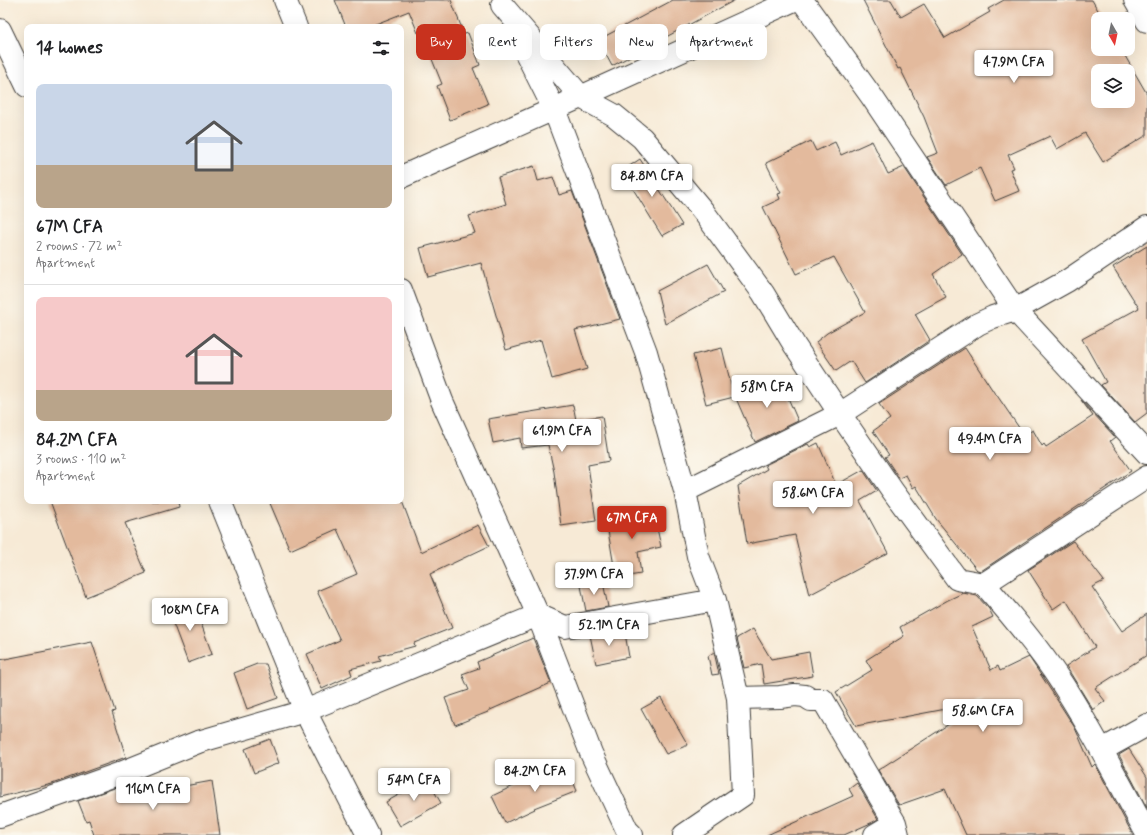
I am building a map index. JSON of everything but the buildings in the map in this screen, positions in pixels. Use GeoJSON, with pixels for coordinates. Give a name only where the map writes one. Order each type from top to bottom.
{"type":"FeatureCollection","features":[{"type":"Feature","properties":{"kind":"street"},"geometry":{"type":"LineString","coordinates":[[285,0],[295,24]]}},
{"type":"Feature","properties":{"kind":"street"},"geometry":{"type":"LineString","coordinates":[[404,176],[794,0]]}},
{"type":"Feature","properties":{"kind":"street"},"geometry":{"type":"LineString","coordinates":[[802,0],[872,97],[1015,310],[1147,453]]}},
{"type":"Feature","properties":{"kind":"street"},"geometry":{"type":"LineString","coordinates":[[1135,0],[1147,21]]}},
{"type":"Feature","properties":{"kind":"street"},"geometry":{"type":"LineString","coordinates":[[501,2],[581,96],[614,115],[642,138],[703,210],[763,293],[795,346],[892,490],[957,579],[984,584],[1023,630],[1063,684],[1102,750],[1147,834]]}},
{"type":"Feature","properties":{"kind":"street"},"geometry":{"type":"LineString","coordinates":[[501,2],[554,109],[646,352],[685,491],[698,556],[715,600],[738,698],[743,795],[683,834]]}},
{"type":"Feature","properties":{"kind":"street"},"geometry":{"type":"LineString","coordinates":[[0,30],[24,80]]}},
{"type":"Feature","properties":{"kind":"street"},"geometry":{"type":"LineString","coordinates":[[685,491],[840,414],[978,324],[993,317],[1015,310],[1067,281],[1147,227]]}},
{"type":"Feature","properties":{"kind":"street"},"geometry":{"type":"LineString","coordinates":[[404,298],[442,401],[538,615],[591,753],[627,830],[632,835]]}},
{"type":"Feature","properties":{"kind":"street"},"geometry":{"type":"LineString","coordinates":[[984,584],[1147,477]]}},
{"type":"Feature","properties":{"kind":"street"},"geometry":{"type":"LineString","coordinates":[[221,504],[305,711],[368,835]]}},
{"type":"Feature","properties":{"kind":"street"},"geometry":{"type":"LineString","coordinates":[[0,816],[121,773],[198,742],[305,711],[538,615],[565,626],[715,600]]}},
{"type":"Feature","properties":{"kind":"street"},"geometry":{"type":"LineString","coordinates":[[738,698],[796,695],[805,696],[811,700],[823,700],[897,829],[875,835]]}},
{"type":"Feature","properties":{"kind":"street"},"geometry":{"type":"LineString","coordinates":[[1102,750],[1147,726]]}}]}
